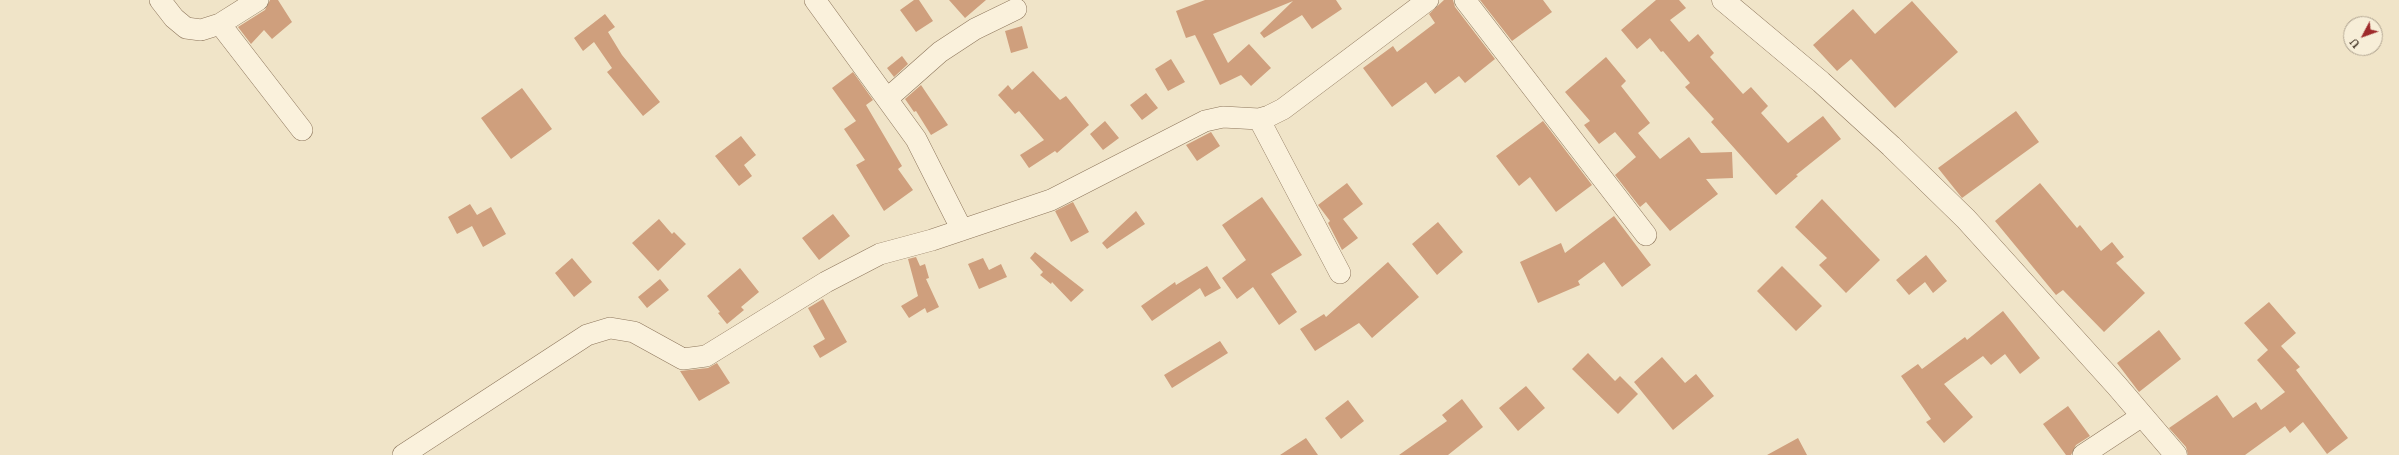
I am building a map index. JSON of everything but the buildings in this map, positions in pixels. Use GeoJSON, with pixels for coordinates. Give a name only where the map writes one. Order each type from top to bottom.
{"type":"FeatureCollection","features":[{"type":"Feature","properties":{"kind":"street"},"geometry":{"type":"LineString","coordinates":[[160,0],[174,18],[186,28],[201,30],[220,24],[258,0]]}},
{"type":"Feature","properties":{"kind":"street"},"geometry":{"type":"LineString","coordinates":[[815,0],[888,98],[916,139],[962,230]]}},
{"type":"Feature","properties":{"kind":"street"},"geometry":{"type":"LineString","coordinates":[[403,455],[587,335],[610,328],[634,332],[683,359],[706,356],[826,282],[880,254],[962,230],[1051,200],[1205,121],[1223,117],[1259,119],[1283,109],[1428,0]]}},
{"type":"Feature","properties":{"kind":"street"},"geometry":{"type":"LineString","coordinates":[[1465,0],[1646,235]]}},
{"type":"Feature","properties":{"kind":"street"},"geometry":{"type":"LineString","coordinates":[[1723,0],[1821,82],[1966,219],[2176,455]]}},
{"type":"Feature","properties":{"kind":"street"},"geometry":{"type":"LineString","coordinates":[[888,98],[940,52],[975,29],[1016,9]]}},
{"type":"Feature","properties":{"kind":"street"},"geometry":{"type":"LineString","coordinates":[[220,24],[302,130]]}},
{"type":"Feature","properties":{"kind":"street"},"geometry":{"type":"LineString","coordinates":[[1259,119],[1340,273]]}},
{"type":"Feature","properties":{"kind":"street"},"geometry":{"type":"LineString","coordinates":[[2083,455],[2142,416]]}}]}
